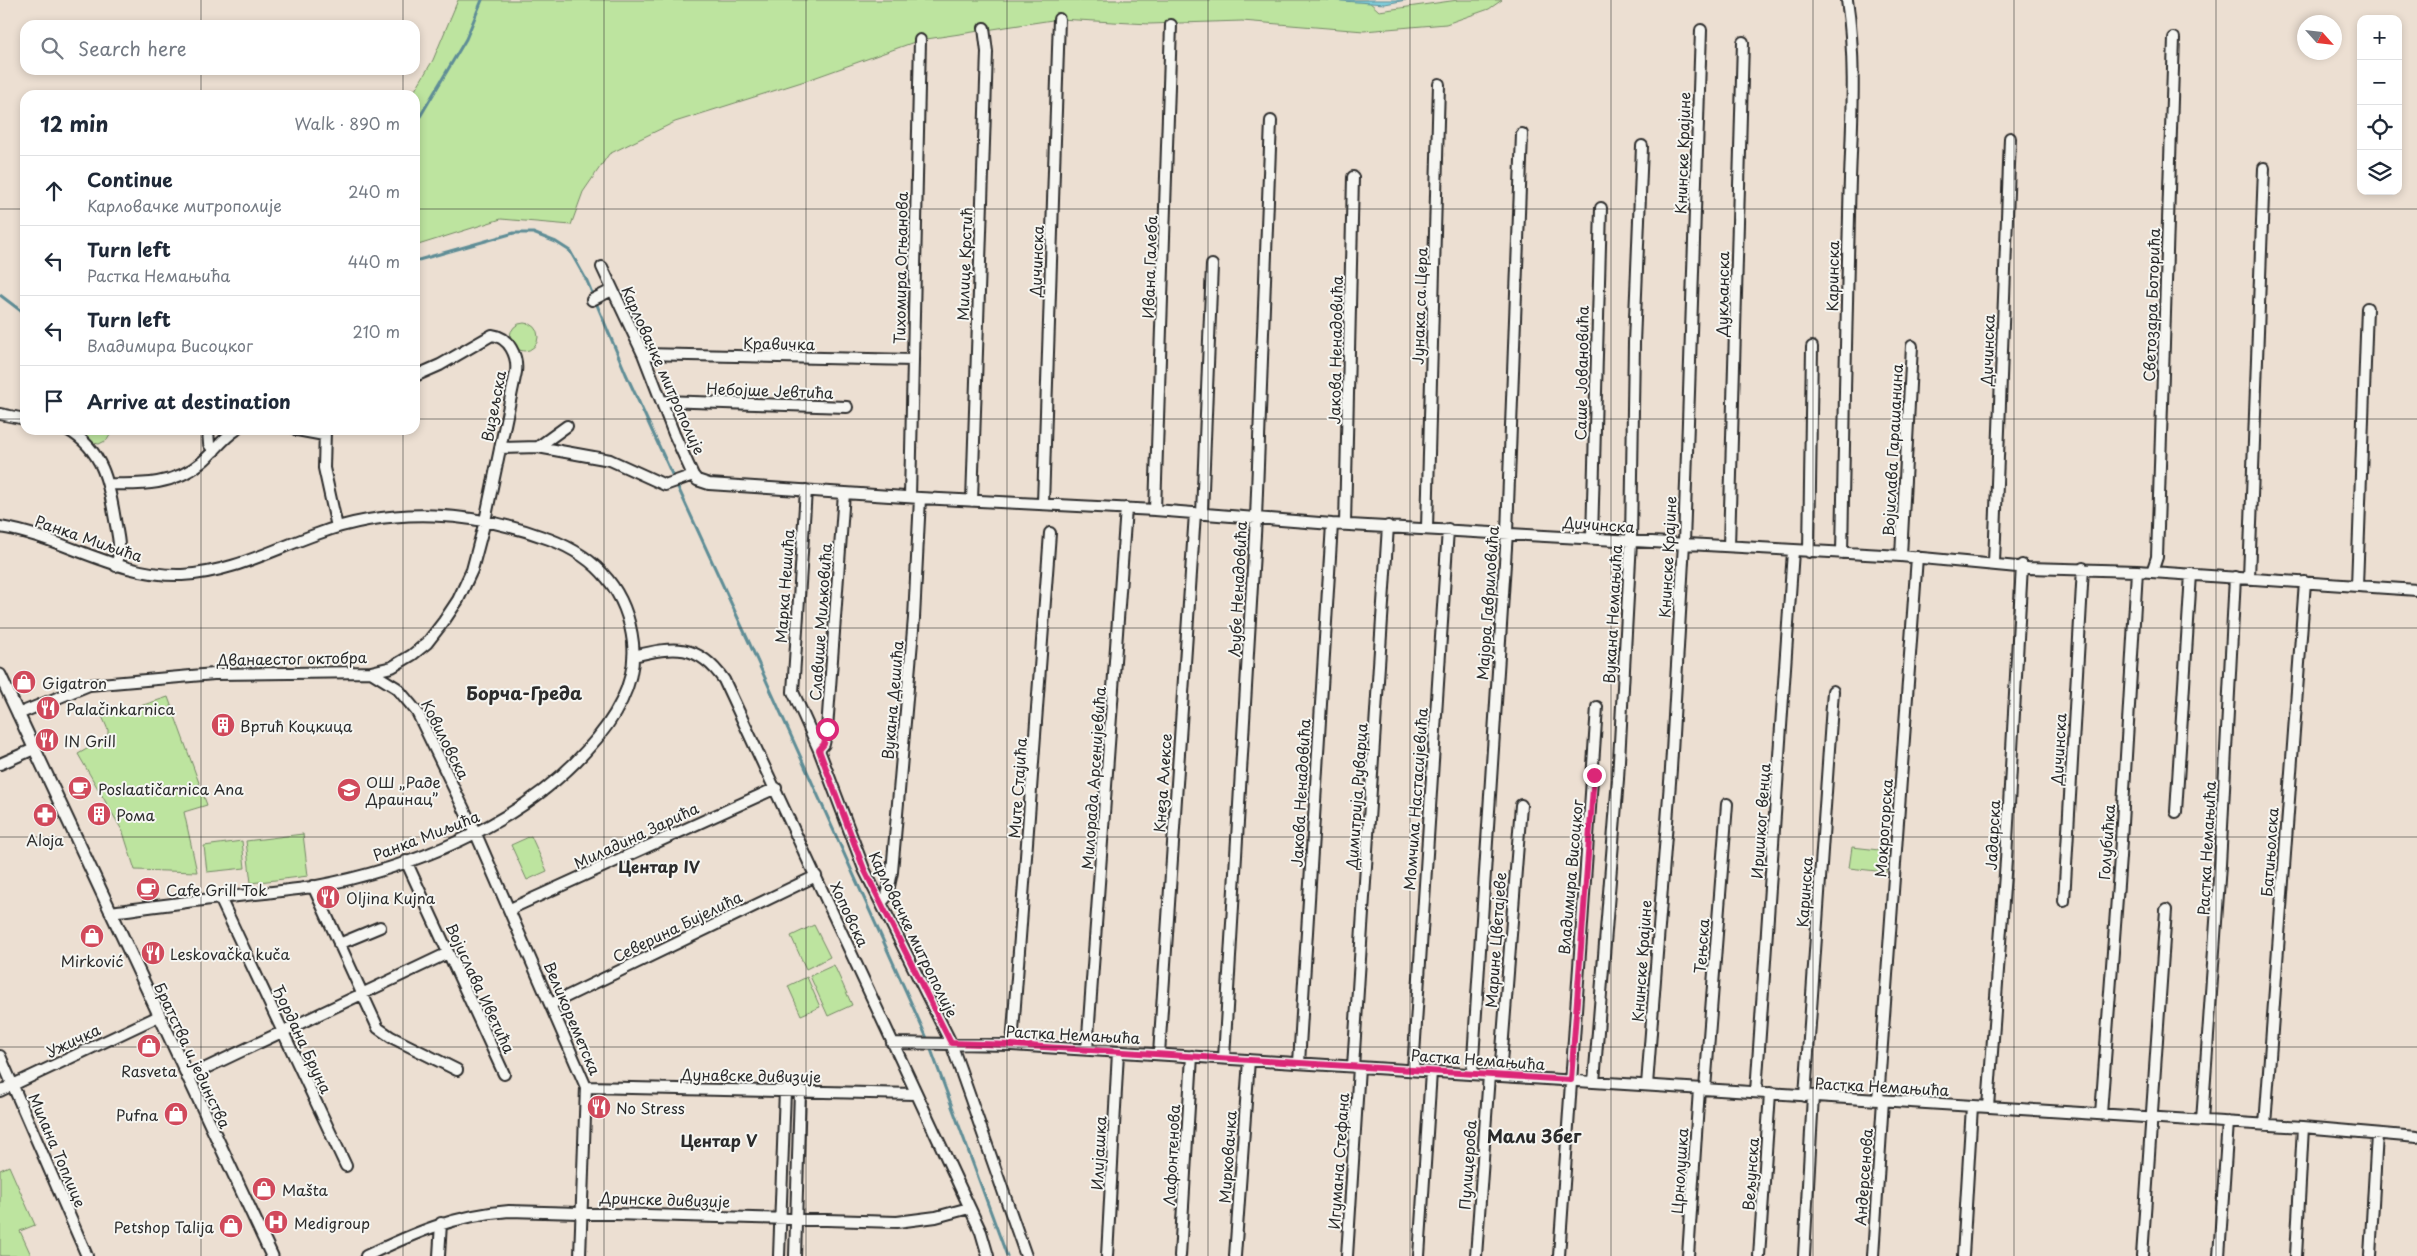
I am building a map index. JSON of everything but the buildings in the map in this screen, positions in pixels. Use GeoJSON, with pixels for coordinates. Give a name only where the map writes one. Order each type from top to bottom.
{"type":"FeatureCollection","features":[{"type":"Feature","properties":{"kind":"street","name":"Каринска"},"geometry":{"type":"LineString","coordinates":[[1842,553],[1849,213],[1854,86],[1852,34],[1847,0]]}},
{"type":"Feature","properties":{"kind":"street","name":"Дичинска"},"geometry":{"type":"LineString","coordinates":[[1043,504],[1059,18]]}},
{"type":"Feature","properties":{"kind":"street","name":"Ивана Галеба"},"geometry":{"type":"LineString","coordinates":[[1155,510],[1171,25]]}},
{"type":"Feature","properties":{"kind":"street","name":"Милице Крстић"},"geometry":{"type":"LineString","coordinates":[[972,501],[987,52],[984,28]]}},
{"type":"Feature","properties":{"kind":"street","name":"Книнске Крајине"},"geometry":{"type":"LineString","coordinates":[[1647,1085],[1684,543],[1701,30]]}},
{"type":"Feature","properties":{"kind":"street","name":"Светозара Боторића"},"geometry":{"type":"LineString","coordinates":[[2152,572],[2157,557],[2174,38]]}},
{"type":"Feature","properties":{"kind":"street","name":"Тихомира Огњанова"},"geometry":{"type":"LineString","coordinates":[[915,498],[913,360],[920,40]]}},
{"type":"Feature","properties":{"kind":"street","name":"Дукљанска"},"geometry":{"type":"LineString","coordinates":[[1729,546],[1743,42]]}},
{"type":"Feature","properties":{"kind":"street","name":"Јунака са Цера"},"geometry":{"type":"LineString","coordinates":[[1426,528],[1439,84]]}},
{"type":"Feature","properties":{"kind":"street","name":"Љубе Ненадовића"},"geometry":{"type":"LineString","coordinates":[[1224,1058],[1256,518],[1271,121]]}},
{"type":"Feature","properties":{"kind":"street","name":"Мајора Гавриловића"},"geometry":{"type":"LineString","coordinates":[[1472,1074],[1507,532],[1522,134]]}},
{"type":"Feature","properties":{"kind":"street","name":"Дичинска"},"geometry":{"type":"LineString","coordinates":[[1994,563],[2010,138]]}},
{"type":"Feature","properties":{"kind":"street","name":"Вукана Немањића"},"geometry":{"type":"LineString","coordinates":[[1594,1082],[1617,788],[1631,541],[1634,343],[1642,146]]}},
{"type":"Feature","properties":{"kind":"street"},"geometry":{"type":"LineString","coordinates":[[2249,578],[2264,168]]}},
{"type":"Feature","properties":{"kind":"street","name":"Јакова Ненадовића"},"geometry":{"type":"LineString","coordinates":[[1345,524],[1353,177]]}},
{"type":"Feature","properties":{"kind":"street","name":"Саше Јовановића"},"geometry":{"type":"LineString","coordinates":[[1592,538],[1601,208]]}},
{"type":"Feature","properties":{"kind":"street"},"geometry":{"type":"LineString","coordinates":[[1199,514],[1212,265]]}},
{"type":"Feature","properties":{"kind":"street","name":"Карловачке митрополије"},"geometry":{"type":"LineString","coordinates":[[602,267],[643,354],[696,478]]}},
{"type":"Feature","properties":{"kind":"street"},"geometry":{"type":"LineString","coordinates":[[596,297],[612,290]]}},
{"type":"Feature","properties":{"kind":"street"},"geometry":{"type":"LineString","coordinates":[[2357,586],[2367,308]]}},
{"type":"Feature","properties":{"kind":"street","name":"Визељска"},"geometry":{"type":"LineString","coordinates":[[420,374],[440,365],[488,336],[496,336],[502,339],[512,350],[516,365],[485,521]]}},
{"type":"Feature","properties":{"kind":"street","name":"Војислава Гарашанина"},"geometry":{"type":"LineString","coordinates":[[1901,556],[1912,346]]}},
{"type":"Feature","properties":{"kind":"street"},"geometry":{"type":"LineString","coordinates":[[1809,552],[1812,348]]}},
{"type":"Feature","properties":{"kind":"street","name":"Кравичка"},"geometry":{"type":"LineString","coordinates":[[643,354],[913,360]]}},
{"type":"Feature","properties":{"kind":"street","name":"Небојше Јевтића"},"geometry":{"type":"LineString","coordinates":[[662,401],[847,407]]}},
{"type":"Feature","properties":{"kind":"street"},"geometry":{"type":"LineString","coordinates":[[0,414],[20,418]]}},
{"type":"Feature","properties":{"kind":"street"},"geometry":{"type":"LineString","coordinates":[[538,447],[567,426]]}},
{"type":"Feature","properties":{"kind":"street"},"geometry":{"type":"LineString","coordinates":[[75,435],[97,456],[109,484],[120,548],[116,566]]}},
{"type":"Feature","properties":{"kind":"street"},"geometry":{"type":"LineString","coordinates":[[208,435],[209,444],[214,451]]}},
{"type":"Feature","properties":{"kind":"street"},"geometry":{"type":"LineString","coordinates":[[109,484],[140,485],[163,482],[194,468],[231,435]]}},
{"type":"Feature","properties":{"kind":"street"},"geometry":{"type":"LineString","coordinates":[[324,435],[324,468],[337,527]]}},
{"type":"Feature","properties":{"kind":"street"},"geometry":{"type":"LineString","coordinates":[[500,448],[538,447],[610,460],[670,485],[682,480],[696,478]]}},
{"type":"Feature","properties":{"kind":"street","name":"Дичинска"},"geometry":{"type":"LineString","coordinates":[[696,478],[719,485],[915,498],[1126,508],[1332,524],[1507,532],[1809,552],[1917,557],[2022,565],[2028,568],[2083,568],[2191,574],[2417,590]]}},
{"type":"Feature","properties":{"kind":"street","name":"Марка Нешића"},"geometry":{"type":"LineString","coordinates":[[792,684],[806,490]]}},
{"type":"Feature","properties":{"kind":"street","name":"Славише Миљковића"},"geometry":{"type":"LineString","coordinates":[[819,750],[824,744],[827,729],[844,493]]}},
{"type":"Feature","properties":{"kind":"street","name":"Вукана Дешића"},"geometry":{"type":"LineString","coordinates":[[882,902],[887,896],[892,872],[914,618],[915,498]]}},
{"type":"Feature","properties":{"kind":"street","name":"Милорада Арсенијевића"},"geometry":{"type":"LineString","coordinates":[[1087,1050],[1126,508]]}},
{"type":"Feature","properties":{"kind":"street","name":"Кнеза Алексе"},"geometry":{"type":"LineString","coordinates":[[1159,1054],[1199,514]]}},
{"type":"Feature","properties":{"kind":"street","name":"Ранка Миљића"},"geometry":{"type":"LineString","coordinates":[[0,527],[42,536],[116,566],[152,574],[176,575],[210,572],[238,565],[337,527],[362,520],[403,515],[485,521],[552,540],[589,558],[611,584],[619,597],[631,633],[634,656],[630,680],[617,713],[598,738],[576,762],[538,794],[509,815],[476,834],[406,861],[313,886],[110,912]]}},
{"type":"Feature","properties":{"kind":"street","name":"Дванаестог октобра"},"geometry":{"type":"LineString","coordinates":[[18,714],[80,688],[107,682],[214,674],[372,672],[392,667],[406,660],[427,643],[458,600],[472,570],[485,521]]}},
{"type":"Feature","properties":{"kind":"street","name":"Јакова Ненадовића"},"geometry":{"type":"LineString","coordinates":[[1299,1063],[1332,524]]}},
{"type":"Feature","properties":{"kind":"street","name":"Димитрија Руварца"},"geometry":{"type":"LineString","coordinates":[[1356,1067],[1388,526]]}},
{"type":"Feature","properties":{"kind":"street","name":"Момчила Настасијевића"},"geometry":{"type":"LineString","coordinates":[[1413,1070],[1448,529]]}},
{"type":"Feature","properties":{"kind":"street","name":"Мите Стајића"},"geometry":{"type":"LineString","coordinates":[[1012,1045],[1050,533]]}},
{"type":"Feature","properties":{"kind":"street","name":"Иришког венца"},"geometry":{"type":"LineString","coordinates":[[1756,1092],[1793,551]]}},
{"type":"Feature","properties":{"kind":"street","name":"Мокрогорска"},"geometry":{"type":"LineString","coordinates":[[1881,1100],[1917,557]]}},
{"type":"Feature","properties":{"kind":"street","name":"Јадарска"},"geometry":{"type":"LineString","coordinates":[[1988,1107],[2006,860],[2022,565]]}},
{"type":"Feature","properties":{"kind":"street","name":"Дичинска"},"geometry":{"type":"LineString","coordinates":[[2064,900],[2083,568]]}},
{"type":"Feature","properties":{"kind":"street","name":"Голубићка"},"geometry":{"type":"LineString","coordinates":[[2100,1114],[2120,857],[2137,571]]}},
{"type":"Feature","properties":{"kind":"street","name":"Растка Немањића"},"geometry":{"type":"LineString","coordinates":[[2176,812],[2191,574]]}},
{"type":"Feature","properties":{"kind":"street","name":"Растка Немањића"},"geometry":{"type":"LineString","coordinates":[[2202,1121],[2220,865],[2235,577]]}},
{"type":"Feature","properties":{"kind":"street","name":"Батињолска"},"geometry":{"type":"LineString","coordinates":[[2264,1125],[2305,582]]}},
{"type":"Feature","properties":{"kind":"street","name":"Хоповска"},"geometry":{"type":"LineString","coordinates":[[634,656],[676,648],[695,653],[707,660],[724,680],[897,1043],[915,1094],[981,1232],[988,1256]]}},
{"type":"Feature","properties":{"kind":"street","name":"Ковиловска"},"geometry":{"type":"LineString","coordinates":[[372,672],[397,688],[417,712],[476,834]]}},
{"type":"Feature","properties":{"kind":"street","name":"Братства и јединства"},"geometry":{"type":"LineString","coordinates":[[0,675],[187,1078],[272,1256]]}},
{"type":"Feature","properties":{"kind":"street","name":"Карловачке митрополије"},"geometry":{"type":"LineString","coordinates":[[792,684],[793,692],[819,750],[864,869],[951,1043],[1026,1256]]}},
{"type":"Feature","properties":{"kind":"street","name":"Каринска"},"geometry":{"type":"LineString","coordinates":[[1804,1256],[1809,1096],[1833,691]]}},
{"type":"Feature","properties":{"kind":"street","name":"Владимира Висоцког"},"geometry":{"type":"LineString","coordinates":[[1559,1256],[1597,707]]}},
{"type":"Feature","properties":{"kind":"street"},"geometry":{"type":"LineString","coordinates":[[0,764],[34,749]]}},
{"type":"Feature","properties":{"kind":"street","name":"Миладина Зарића"},"geometry":{"type":"LineString","coordinates":[[510,909],[776,788]]}},
{"type":"Feature","properties":{"kind":"street","name":"Тењска"},"geometry":{"type":"LineString","coordinates":[[1702,1089],[1727,804]]}},
{"type":"Feature","properties":{"kind":"street","name":"Марине Цветајеве"},"geometry":{"type":"LineString","coordinates":[[1500,1076],[1521,806]]}},
{"type":"Feature","properties":{"kind":"street","name":"Великореметска"},"geometry":{"type":"LineString","coordinates":[[476,834],[586,1086],[580,1256]]}},
{"type":"Feature","properties":{"kind":"street","name":"Војислава Иветића"},"geometry":{"type":"LineString","coordinates":[[406,861],[504,1074]]}},
{"type":"Feature","properties":{"kind":"street","name":"Северина Бијелића"},"geometry":{"type":"LineString","coordinates":[[551,1004],[816,876]]}},
{"type":"Feature","properties":{"kind":"street"},"geometry":{"type":"LineString","coordinates":[[313,886],[378,1028],[383,1033],[457,1070]]}},
{"type":"Feature","properties":{"kind":"street","name":"Ђордана Бруна"},"geometry":{"type":"LineString","coordinates":[[220,898],[346,1166]]}},
{"type":"Feature","properties":{"kind":"street"},"geometry":{"type":"LineString","coordinates":[[2142,1256],[2166,910]]}},
{"type":"Feature","properties":{"kind":"street"},"geometry":{"type":"LineString","coordinates":[[339,944],[380,927]]}},
{"type":"Feature","properties":{"kind":"street"},"geometry":{"type":"LineString","coordinates":[[187,1078],[448,953]]}},
{"type":"Feature","properties":{"kind":"street","name":"Ужичка"},"geometry":{"type":"LineString","coordinates":[[0,1091],[159,1016]]}},
{"type":"Feature","properties":{"kind":"street","name":"Растка Немањића"},"geometry":{"type":"LineString","coordinates":[[897,1043],[1012,1045],[1192,1056],[2304,1127],[2417,1137]]}},
{"type":"Feature","properties":{"kind":"street","name":"Илијашка"},"geometry":{"type":"LineString","coordinates":[[1107,1256],[1118,1052]]}},
{"type":"Feature","properties":{"kind":"street","name":"Милана Топлице"},"geometry":{"type":"LineString","coordinates":[[0,1056],[87,1256]]}},
{"type":"Feature","properties":{"kind":"street","name":"Лафонтенова"},"geometry":{"type":"LineString","coordinates":[[1180,1256],[1192,1056]]}},
{"type":"Feature","properties":{"kind":"street","name":"Мирковачка"},"geometry":{"type":"LineString","coordinates":[[1235,1256],[1249,1060]]}},
{"type":"Feature","properties":{"kind":"street","name":"Игумана Стефана"},"geometry":{"type":"LineString","coordinates":[[1347,1256],[1356,1067]]}},
{"type":"Feature","properties":{"kind":"street"},"geometry":{"type":"LineString","coordinates":[[1419,1256],[1431,1072]]}},
{"type":"Feature","properties":{"kind":"street","name":"Пулицерова"},"geometry":{"type":"LineString","coordinates":[[1476,1256],[1489,1075]]}},
{"type":"Feature","properties":{"kind":"street","name":"Дунавске дивизије"},"geometry":{"type":"LineString","coordinates":[[586,1086],[915,1094]]}},
{"type":"Feature","properties":{"kind":"street","name":"Црнолушка"},"geometry":{"type":"LineString","coordinates":[[1688,1256],[1702,1089]]}},
{"type":"Feature","properties":{"kind":"street"},"geometry":{"type":"LineString","coordinates":[[779,1256],[785,1090]]}},
{"type":"Feature","properties":{"kind":"street"},"geometry":{"type":"LineString","coordinates":[[795,1256],[800,1091]]}},
{"type":"Feature","properties":{"kind":"street","name":"Вељунска"},"geometry":{"type":"LineString","coordinates":[[1759,1256],[1770,1093]]}},
{"type":"Feature","properties":{"kind":"street","name":"Андерсенова"},"geometry":{"type":"LineString","coordinates":[[1873,1256],[1881,1100]]}},
{"type":"Feature","properties":{"kind":"street"},"geometry":{"type":"LineString","coordinates":[[1963,1256],[1972,1106]]}},
{"type":"Feature","properties":{"kind":"street"},"geometry":{"type":"LineString","coordinates":[[2219,1256],[2228,1122]]}},
{"type":"Feature","properties":{"kind":"street"},"geometry":{"type":"LineString","coordinates":[[2296,1256],[2304,1127]]}},
{"type":"Feature","properties":{"kind":"street"},"geometry":{"type":"LineString","coordinates":[[2370,1256],[2377,1134]]}},
{"type":"Feature","properties":{"kind":"street","name":"Дринске дивизије"},"geometry":{"type":"LineString","coordinates":[[366,1256],[441,1223],[469,1216],[509,1211],[917,1221],[969,1208]]}},
{"type":"Feature","properties":{"kind":"street"},"geometry":{"type":"LineString","coordinates":[[439,1256],[441,1223]]}},
{"type":"Feature","properties":{"kind":"green space"},"geometry":{"type":"Polygon","coordinates":[[[458,0],[1367,0],[1379,11],[1458,0],[1502,0],[1489,9],[1446,24],[1364,31],[1242,21],[1149,24],[1059,19],[920,40],[808,80],[675,122],[609,154],[583,192],[571,225],[501,219],[420,244],[420,90],[415,90],[433,60],[458,0]]]}},
{"type":"Feature","properties":{"kind":"green space"},"geometry":{"type":"Polygon","coordinates":[[[524,323],[534,327],[538,337],[534,347],[524,351],[514,347],[510,337],[514,327],[524,323]]]}},
{"type":"Feature","properties":{"kind":"green space"},"geometry":{"type":"Polygon","coordinates":[[[86,435],[110,435],[107,440],[99,444],[89,442],[86,435]]]}},
{"type":"Feature","properties":{"kind":"green space"},"geometry":{"type":"Polygon","coordinates":[[[168,697],[207,805],[184,812],[197,872],[135,870],[123,832],[78,754],[108,737],[108,730],[102,716],[125,711],[168,697]]]}},
{"type":"Feature","properties":{"kind":"green space"},"geometry":{"type":"Polygon","coordinates":[[[303,834],[308,876],[251,883],[246,841],[303,834]]]}},
{"type":"Feature","properties":{"kind":"green space"},"geometry":{"type":"Polygon","coordinates":[[[531,836],[547,871],[527,880],[511,845],[531,836]]]}},
{"type":"Feature","properties":{"kind":"green space"},"geometry":{"type":"Polygon","coordinates":[[[242,841],[245,868],[207,872],[204,846],[242,841]]]}},
{"type":"Feature","properties":{"kind":"green space"},"geometry":{"type":"Polygon","coordinates":[[[1852,847],[1888,851],[1886,872],[1849,868],[1852,847]]]}},
{"type":"Feature","properties":{"kind":"green space"},"geometry":{"type":"Polygon","coordinates":[[[814,925],[830,957],[806,969],[791,936],[814,925]]]}},
{"type":"Feature","properties":{"kind":"green space"},"geometry":{"type":"Polygon","coordinates":[[[834,965],[852,1005],[828,1016],[810,976],[834,965]]]}},
{"type":"Feature","properties":{"kind":"green space"},"geometry":{"type":"Polygon","coordinates":[[[807,977],[820,1007],[801,1015],[788,986],[807,977]]]}},
{"type":"Feature","properties":{"kind":"green space"},"geometry":{"type":"Polygon","coordinates":[[[9,1166],[35,1225],[20,1231],[31,1255],[28,1256],[0,1256],[0,1170],[9,1166]]]}},
{"type":"Feature","properties":{"kind":"water"},"geometry":{"type":"Polygon","coordinates":[[[1328,0],[1406,0],[1385,4],[1328,0]]]}},
{"type":"Feature","properties":{"kind":"waterway"},"geometry":{"type":"LineString","coordinates":[[420,117],[466,39],[482,0]]}},
{"type":"Feature","properties":{"kind":"waterway"},"geometry":{"type":"LineString","coordinates":[[420,260],[514,233],[533,233],[556,242],[570,251],[587,281],[626,374],[926,1036],[1007,1256]]}},
{"type":"Feature","properties":{"kind":"waterway"},"geometry":{"type":"LineString","coordinates":[[0,295],[20,310]]}},
{"type":"Feature","properties":{"kind":"place","name":"Gigatron"},"geometry":{"type":"Point","coordinates":[24,682]}},
{"type":"Feature","properties":{"kind":"place","name":"Palačinkarnica"},"geometry":{"type":"Point","coordinates":[48,708]}},
{"type":"Feature","properties":{"kind":"place","name":"Вртић Коцкица"},"geometry":{"type":"Point","coordinates":[223,725]}},
{"type":"Feature","properties":{"kind":"place","name":"IN Grill"},"geometry":{"type":"Point","coordinates":[47,740]}},
{"type":"Feature","properties":{"kind":"place","name":"Poslaatičarnica Ana"},"geometry":{"type":"Point","coordinates":[80,788]}},
{"type":"Feature","properties":{"kind":"place","name":"ОШ „Раде Драинац”"},"geometry":{"type":"Point","coordinates":[349,790]}},
{"type":"Feature","properties":{"kind":"place","name":"Рома"},"geometry":{"type":"Point","coordinates":[99,814]}},
{"type":"Feature","properties":{"kind":"place","name":"Aloja"},"geometry":{"type":"Point","coordinates":[45,815]}},
{"type":"Feature","properties":{"kind":"place","name":"Cafe Grill Tok"},"geometry":{"type":"Point","coordinates":[148,889]}},
{"type":"Feature","properties":{"kind":"place","name":"Oljina Kujna"},"geometry":{"type":"Point","coordinates":[328,897]}},
{"type":"Feature","properties":{"kind":"place","name":"Mirković"},"geometry":{"type":"Point","coordinates":[92,936]}},
{"type":"Feature","properties":{"kind":"place","name":"Leskovačka kuča"},"geometry":{"type":"Point","coordinates":[153,953]}},
{"type":"Feature","properties":{"kind":"place","name":"Rasveta"},"geometry":{"type":"Point","coordinates":[149,1046]}},
{"type":"Feature","properties":{"kind":"place","name":"No Stress"},"geometry":{"type":"Point","coordinates":[599,1107]}},
{"type":"Feature","properties":{"kind":"place","name":"Pufna"},"geometry":{"type":"Point","coordinates":[176,1114]}},
{"type":"Feature","properties":{"kind":"place","name":"Mašta"},"geometry":{"type":"Point","coordinates":[264,1189]}},
{"type":"Feature","properties":{"kind":"place","name":"Medigroup"},"geometry":{"type":"Point","coordinates":[276,1222]}},
{"type":"Feature","properties":{"kind":"place","name":"Petshop Talija"},"geometry":{"type":"Point","coordinates":[231,1226]}},
{"type":"Feature","properties":{"kind":"district","name":"Борча-Греда"},"geometry":{"type":"Point","coordinates":[524,692]}},
{"type":"Feature","properties":{"kind":"district","name":"Центар IV"},"geometry":{"type":"Point","coordinates":[659,866]}},
{"type":"Feature","properties":{"kind":"district","name":"Мали Збег"},"geometry":{"type":"Point","coordinates":[1534,1135]}},
{"type":"Feature","properties":{"kind":"district","name":"Центар V"},"geometry":{"type":"Point","coordinates":[719,1140]}},
{"type":"Feature","properties":{"kind":"route"},"geometry":{"type":"LineString","coordinates":[[827,729],[824,744],[819,750],[864,869],[951,1043],[1012,1045],[1571,1080],[1594,775]]}}]}
